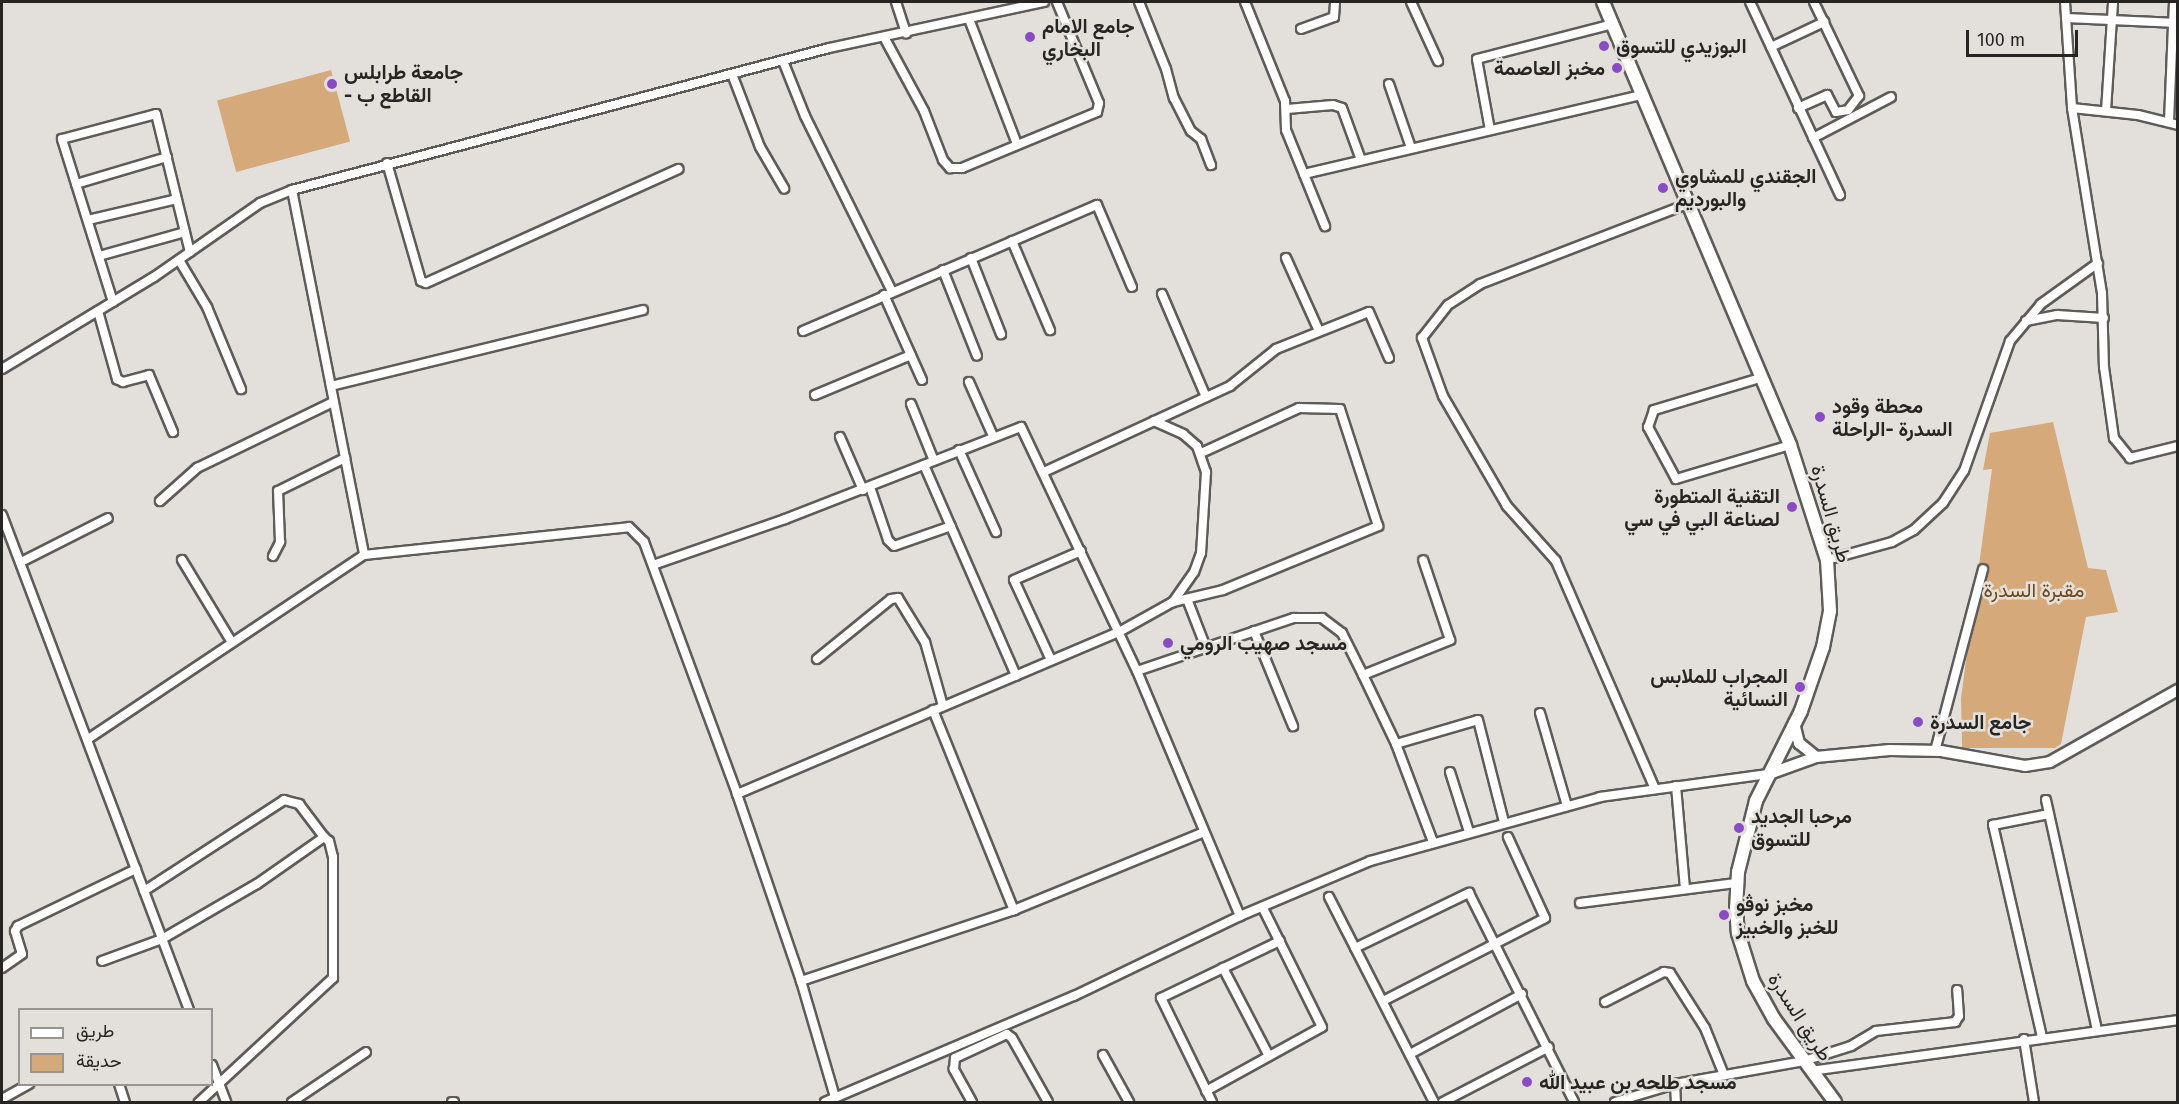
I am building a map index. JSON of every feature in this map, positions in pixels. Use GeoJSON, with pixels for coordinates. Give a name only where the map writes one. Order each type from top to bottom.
{"type":"FeatureCollection","features":[{"type":"Feature","properties":{"kind":"main road","name":"طريق السدرة"},"geometry":{"type":"LineString","coordinates":[[1603,2],[1644,94],[1687,204],[1790,445],[1827,560],[1830,611],[1826,630],[1807,697],[1756,801],[1736,883],[1738,933],[1747,965],[1774,1019],[1835,1102]]}},
{"type":"Feature","properties":{"kind":"street"},"geometry":{"type":"LineString","coordinates":[[896,2],[906,33]]}},
{"type":"Feature","properties":{"kind":"street"},"geometry":{"type":"LineString","coordinates":[[2,369],[179,260],[260,203],[292,190],[387,163],[783,61],[1044,2]]}},
{"type":"Feature","properties":{"kind":"street"},"geometry":{"type":"LineString","coordinates":[[884,37],[924,111],[932,138],[947,166],[962,168],[1017,144],[1088,118],[1099,108],[1057,2]]}},
{"type":"Feature","properties":{"kind":"street"},"geometry":{"type":"LineString","coordinates":[[1139,2],[1166,69],[1174,98],[1191,131],[1202,139],[1211,165]]}},
{"type":"Feature","properties":{"kind":"street"},"geometry":{"type":"LineString","coordinates":[[1245,2],[1287,109],[1286,130],[1325,226]]}},
{"type":"Feature","properties":{"kind":"street"},"geometry":{"type":"LineString","coordinates":[[1301,29],[1334,17],[1335,2]]}},
{"type":"Feature","properties":{"kind":"street"},"geometry":{"type":"LineString","coordinates":[[1411,2],[1438,61]]}},
{"type":"Feature","properties":{"kind":"street"},"geometry":{"type":"LineString","coordinates":[[1750,2],[1840,195]]}},
{"type":"Feature","properties":{"kind":"street"},"geometry":{"type":"LineString","coordinates":[[1798,108],[1827,94],[1836,112],[1854,106],[1858,100],[1858,91],[1814,2]]}},
{"type":"Feature","properties":{"kind":"street"},"geometry":{"type":"LineString","coordinates":[[2065,2],[2072,108],[2098,263],[2104,318],[2109,419],[2119,449],[2135,459],[2178,446]]}},
{"type":"Feature","properties":{"kind":"street"},"geometry":{"type":"LineString","coordinates":[[2106,111],[2114,2]]}},
{"type":"Feature","properties":{"kind":"street"},"geometry":{"type":"LineString","coordinates":[[2072,108],[2106,111],[2173,123],[2176,23],[2174,2]]}},
{"type":"Feature","properties":{"kind":"street"},"geometry":{"type":"LineString","coordinates":[[2066,18],[2176,23]]}},
{"type":"Feature","properties":{"kind":"street"},"geometry":{"type":"LineString","coordinates":[[969,19],[1017,144]]}},
{"type":"Feature","properties":{"kind":"street"},"geometry":{"type":"LineString","coordinates":[[1771,47],[1824,22]]}},
{"type":"Feature","properties":{"kind":"street"},"geometry":{"type":"LineString","coordinates":[[1490,130],[1476,65],[1478,58],[1613,24]]}},
{"type":"Feature","properties":{"kind":"street"},"geometry":{"type":"LineString","coordinates":[[783,61],[805,116],[888,293],[922,380]]}},
{"type":"Feature","properties":{"kind":"street"},"geometry":{"type":"LineString","coordinates":[[732,74],[760,147],[784,188]]}},
{"type":"Feature","properties":{"kind":"street"},"geometry":{"type":"LineString","coordinates":[[1389,84],[1411,148]]}},
{"type":"Feature","properties":{"kind":"street"},"geometry":{"type":"LineString","coordinates":[[1304,174],[1644,94]]}},
{"type":"Feature","properties":{"kind":"street"},"geometry":{"type":"LineString","coordinates":[[1813,138],[1892,97]]}},
{"type":"Feature","properties":{"kind":"street"},"geometry":{"type":"LineString","coordinates":[[1287,109],[1333,105],[1342,108],[1361,160]]}},
{"type":"Feature","properties":{"kind":"street"},"geometry":{"type":"LineString","coordinates":[[113,302],[62,139],[156,114],[190,252]]}},
{"type":"Feature","properties":{"kind":"street"},"geometry":{"type":"LineString","coordinates":[[76,184],[167,157]]}},
{"type":"Feature","properties":{"kind":"street"},"geometry":{"type":"LineString","coordinates":[[387,163],[421,281],[426,283],[679,169]]}},
{"type":"Feature","properties":{"kind":"street"},"geometry":{"type":"LineString","coordinates":[[292,190],[364,555]]}},
{"type":"Feature","properties":{"kind":"street"},"geometry":{"type":"LineString","coordinates":[[88,220],[177,199]]}},
{"type":"Feature","properties":{"kind":"street"},"geometry":{"type":"LineString","coordinates":[[1655,789],[1556,561],[1507,506],[1443,396],[1422,338],[1455,300],[1480,284],[1687,204]]}},
{"type":"Feature","properties":{"kind":"street"},"geometry":{"type":"LineString","coordinates":[[804,331],[888,293],[1099,205],[1132,287]]}},
{"type":"Feature","properties":{"kind":"street"},"geometry":{"type":"LineString","coordinates":[[99,256],[185,232]]}},
{"type":"Feature","properties":{"kind":"street"},"geometry":{"type":"LineString","coordinates":[[1012,241],[1050,330]]}},
{"type":"Feature","properties":{"kind":"street"},"geometry":{"type":"LineString","coordinates":[[971,258],[1001,334]]}},
{"type":"Feature","properties":{"kind":"street"},"geometry":{"type":"LineString","coordinates":[[1286,258],[1319,331]]}},
{"type":"Feature","properties":{"kind":"street"},"geometry":{"type":"LineString","coordinates":[[179,260],[207,307],[241,389]]}},
{"type":"Feature","properties":{"kind":"street"},"geometry":{"type":"LineString","coordinates":[[1827,560],[1892,542],[1914,530],[1955,489],[2000,361],[2025,321],[2066,283],[2098,263]]}},
{"type":"Feature","properties":{"kind":"street"},"geometry":{"type":"LineString","coordinates":[[943,270],[977,356]]}},
{"type":"Feature","properties":{"kind":"street"},"geometry":{"type":"LineString","coordinates":[[1162,294],[1206,397]]}},
{"type":"Feature","properties":{"kind":"street"},"geometry":{"type":"LineString","coordinates":[[331,386],[643,310]]}},
{"type":"Feature","properties":{"kind":"street"},"geometry":{"type":"LineString","coordinates":[[98,311],[117,378],[123,382],[149,375],[173,432]]}},
{"type":"Feature","properties":{"kind":"street"},"geometry":{"type":"LineString","coordinates":[[1044,472],[1230,386],[1271,351],[1371,312],[1389,358]]}},
{"type":"Feature","properties":{"kind":"street"},"geometry":{"type":"LineString","coordinates":[[2025,321],[2057,315],[2104,318]]}},
{"type":"Feature","properties":{"kind":"street"},"geometry":{"type":"LineString","coordinates":[[814,395],[911,355]]}},
{"type":"Feature","properties":{"kind":"street"},"geometry":{"type":"LineString","coordinates":[[1760,378],[1654,410],[1648,427],[1676,479],[1790,445]]}},
{"type":"Feature","properties":{"kind":"street"},"geometry":{"type":"LineString","coordinates":[[969,382],[993,436]]}},
{"type":"Feature","properties":{"kind":"street"},"geometry":{"type":"LineString","coordinates":[[160,501],[197,468],[333,402]]}},
{"type":"Feature","properties":{"kind":"street"},"geometry":{"type":"LineString","coordinates":[[911,404],[934,461]]}},
{"type":"Feature","properties":{"kind":"street"},"geometry":{"type":"LineString","coordinates":[[737,794],[1119,632],[1173,602],[1223,590],[1283,562],[1375,529],[1379,523],[1338,409],[1299,408],[1201,453]]}},
{"type":"Feature","properties":{"kind":"street"},"geometry":{"type":"LineString","coordinates":[[1154,421],[1183,434],[1201,453],[1206,472],[1201,553],[1186,585],[1173,602]]}},
{"type":"Feature","properties":{"kind":"street"},"geometry":{"type":"LineString","coordinates":[[653,565],[866,489],[993,436],[1021,427],[1137,671],[1240,916]]}},
{"type":"Feature","properties":{"kind":"street"},"geometry":{"type":"LineString","coordinates":[[840,438],[866,489],[888,540],[894,546],[951,526]]}},
{"type":"Feature","properties":{"kind":"street"},"geometry":{"type":"LineString","coordinates":[[959,450],[996,532]]}},
{"type":"Feature","properties":{"kind":"street"},"geometry":{"type":"LineString","coordinates":[[273,556],[280,542],[278,491],[345,458]]}},
{"type":"Feature","properties":{"kind":"street"},"geometry":{"type":"LineString","coordinates":[[924,465],[1016,675]]}},
{"type":"Feature","properties":{"kind":"street"},"geometry":{"type":"LineString","coordinates":[[2,515],[188,1008]]}},
{"type":"Feature","properties":{"kind":"street"},"geometry":{"type":"LineString","coordinates":[[21,562],[108,518]]}},
{"type":"Feature","properties":{"kind":"street"},"geometry":{"type":"LineString","coordinates":[[88,739],[231,641],[364,555],[622,526],[638,533],[653,565],[737,794],[801,981],[835,1097]]}},
{"type":"Feature","properties":{"kind":"street"},"geometry":{"type":"LineString","coordinates":[[1051,660],[1014,580],[1081,551]]}},
{"type":"Feature","properties":{"kind":"street"},"geometry":{"type":"LineString","coordinates":[[182,560],[231,641]]}},
{"type":"Feature","properties":{"kind":"street"},"geometry":{"type":"LineString","coordinates":[[1363,675],[1450,640],[1423,560]]}},
{"type":"Feature","properties":{"kind":"street"},"geometry":{"type":"LineString","coordinates":[[1935,751],[1983,569]]}},
{"type":"Feature","properties":{"kind":"street"},"geometry":{"type":"LineString","coordinates":[[817,659],[891,599],[898,598],[925,642],[943,705]]}},
{"type":"Feature","properties":{"kind":"street"},"geometry":{"type":"LineString","coordinates":[[1187,599],[1206,648]]}},
{"type":"Feature","properties":{"kind":"street"},"geometry":{"type":"LineString","coordinates":[[1137,671],[1294,618],[1322,618],[1342,633],[1363,675],[1396,744],[1433,842]]}},
{"type":"Feature","properties":{"kind":"street"},"geometry":{"type":"LineString","coordinates":[[1254,631],[1293,726]]}},
{"type":"Feature","properties":{"kind":"street"},"geometry":{"type":"LineString","coordinates":[[825,1102],[1074,996],[1240,916],[1355,867],[1433,842],[1567,806],[1655,789],[1770,774],[1816,757],[1935,751],[2025,766],[2050,762],[2178,690]]}},
{"type":"Feature","properties":{"kind":"street"},"geometry":{"type":"LineString","coordinates":[[933,710],[1014,910]]}},
{"type":"Feature","properties":{"kind":"street"},"geometry":{"type":"LineString","coordinates":[[1540,712],[1567,806]]}},
{"type":"Feature","properties":{"kind":"street"},"geometry":{"type":"LineString","coordinates":[[1396,744],[1478,720],[1504,822]]}},
{"type":"Feature","properties":{"kind":"street"},"geometry":{"type":"LineString","coordinates":[[1794,723],[1799,743],[1816,757]]}},
{"type":"Feature","properties":{"kind":"street"},"geometry":{"type":"LineString","coordinates":[[1450,772],[1469,832]]}},
{"type":"Feature","properties":{"kind":"street"},"geometry":{"type":"LineString","coordinates":[[1676,786],[1684,889]]}},
{"type":"Feature","properties":{"kind":"street"},"geometry":{"type":"LineString","coordinates":[[144,891],[284,800],[299,804],[324,837],[333,857],[333,978],[199,1102]]}},
{"type":"Feature","properties":{"kind":"street"},"geometry":{"type":"LineString","coordinates":[[2046,801],[2097,1030]]}},
{"type":"Feature","properties":{"kind":"street"},"geometry":{"type":"LineString","coordinates":[[2042,1036],[1993,825],[2049,814]]}},
{"type":"Feature","properties":{"kind":"street"},"geometry":{"type":"LineString","coordinates":[[801,981],[1014,910],[1204,832]]}},
{"type":"Feature","properties":{"kind":"street"},"geometry":{"type":"LineString","coordinates":[[102,961],[162,939],[256,884],[324,837]]}},
{"type":"Feature","properties":{"kind":"street"},"geometry":{"type":"LineString","coordinates":[[1383,1001],[1545,918],[1508,837]]}},
{"type":"Feature","properties":{"kind":"street"},"geometry":{"type":"LineString","coordinates":[[2,968],[22,954],[15,931],[18,926],[136,869]]}},
{"type":"Feature","properties":{"kind":"street"},"geometry":{"type":"LineString","coordinates":[[1580,903],[1736,883]]}},
{"type":"Feature","properties":{"kind":"street"},"geometry":{"type":"LineString","coordinates":[[1355,948],[1467,893],[1522,994],[1574,1102]]}},
{"type":"Feature","properties":{"kind":"street"},"geometry":{"type":"LineString","coordinates":[[1329,897],[1434,1102]]}},
{"type":"Feature","properties":{"kind":"street"},"geometry":{"type":"LineString","coordinates":[[1206,1091],[1322,1027],[1263,908]]}},
{"type":"Feature","properties":{"kind":"street"},"geometry":{"type":"LineString","coordinates":[[1212,1102],[1161,999],[1280,940]]}},
{"type":"Feature","properties":{"kind":"street"},"geometry":{"type":"LineString","coordinates":[[1223,968],[1269,1056]]}},
{"type":"Feature","properties":{"kind":"street"},"geometry":{"type":"LineString","coordinates":[[1605,1002],[1664,972],[1670,973],[1705,1028],[1724,1075]]}},
{"type":"Feature","properties":{"kind":"street"},"geometry":{"type":"LineString","coordinates":[[1808,1066],[1851,1046],[1876,1031],[1955,1022],[1959,1016],[1958,990]]}},
{"type":"Feature","properties":{"kind":"street"},"geometry":{"type":"LineString","coordinates":[[1410,1054],[1522,994]]}},
{"type":"Feature","properties":{"kind":"street"},"geometry":{"type":"LineString","coordinates":[[1615,1102],[1675,1084],[1724,1075],[2178,1020]]}},
{"type":"Feature","properties":{"kind":"street"},"geometry":{"type":"LineString","coordinates":[[972,1102],[954,1070],[955,1058],[1007,1034],[1012,1038],[1048,1102]]}},
{"type":"Feature","properties":{"kind":"street"},"geometry":{"type":"LineString","coordinates":[[2024,1039],[2034,1102]]}},
{"type":"Feature","properties":{"kind":"street"},"geometry":{"type":"LineString","coordinates":[[1443,1102],[1549,1047]]}},
{"type":"Feature","properties":{"kind":"street"},"geometry":{"type":"LineString","coordinates":[[292,1102],[366,1053]]}},
{"type":"Feature","properties":{"kind":"street"},"geometry":{"type":"LineString","coordinates":[[1103,1054],[1129,1102]]}},
{"type":"Feature","properties":{"kind":"street"},"geometry":{"type":"LineString","coordinates":[[213,1068],[226,1102]]}},
{"type":"Feature","properties":{"kind":"street"},"geometry":{"type":"LineString","coordinates":[[1675,1084],[1676,1102]]}},
{"type":"Feature","properties":{"kind":"street"},"geometry":{"type":"LineString","coordinates":[[2,1099],[25,1086]]}},
{"type":"Feature","properties":{"kind":"street"},"geometry":{"type":"LineString","coordinates":[[119,1086],[125,1102]]}},
{"type":"Feature","properties":{"kind":"green space"},"geometry":{"type":"Polygon","coordinates":[[[331,70],[350,141],[236,172],[217,101],[331,70]]]}},
{"type":"Feature","properties":{"kind":"green space","name":"مقبرة السدرة"},"geometry":{"type":"Polygon","coordinates":[[[2053,422],[2088,568],[2106,570],[2118,612],[2086,617],[2061,744],[2055,748],[1962,748],[1961,698],[1992,469],[1983,470],[1990,433],[2053,422]]]}},
{"type":"Feature","properties":{"kind":"place","name":"جامع الامام البخاري"},"geometry":{"type":"Point","coordinates":[1030,37]}},
{"type":"Feature","properties":{"kind":"place","name":"البوزيدي للتسوق"},"geometry":{"type":"Point","coordinates":[1604,46]}},
{"type":"Feature","properties":{"kind":"place","name":"مخبز العاصمة"},"geometry":{"type":"Point","coordinates":[1617,68]}},
{"type":"Feature","properties":{"kind":"place","name":"جامعة طرابلس - القاطع ب"},"geometry":{"type":"Point","coordinates":[332,84]}},
{"type":"Feature","properties":{"kind":"place","name":"الجقندي للمشاوي والبورديم"},"geometry":{"type":"Point","coordinates":[1663,188]}},
{"type":"Feature","properties":{"kind":"place","name":"محطة وقود السدرة -الراحلة"},"geometry":{"type":"Point","coordinates":[1820,417]}},
{"type":"Feature","properties":{"kind":"place","name":"التقنية المتطورة لصناعة البي في سي"},"geometry":{"type":"Point","coordinates":[1792,507]}},
{"type":"Feature","properties":{"kind":"place","name":"مسجد صهيب الرومي"},"geometry":{"type":"Point","coordinates":[1168,643]}},
{"type":"Feature","properties":{"kind":"place","name":"المجراب للملابس النسائية"},"geometry":{"type":"Point","coordinates":[1800,687]}},
{"type":"Feature","properties":{"kind":"place","name":"جامع السدرة"},"geometry":{"type":"Point","coordinates":[1918,722]}},
{"type":"Feature","properties":{"kind":"place","name":"مرحبا الجديد للتسوق"},"geometry":{"type":"Point","coordinates":[1739,828]}},
{"type":"Feature","properties":{"kind":"place","name":"مخبز نوڤو للخبز والخبيز"},"geometry":{"type":"Point","coordinates":[1724,915]}},
{"type":"Feature","properties":{"kind":"place","name":"مسجد طلحه بن عبيد الله"},"geometry":{"type":"Point","coordinates":[1527,1082]}}]}
